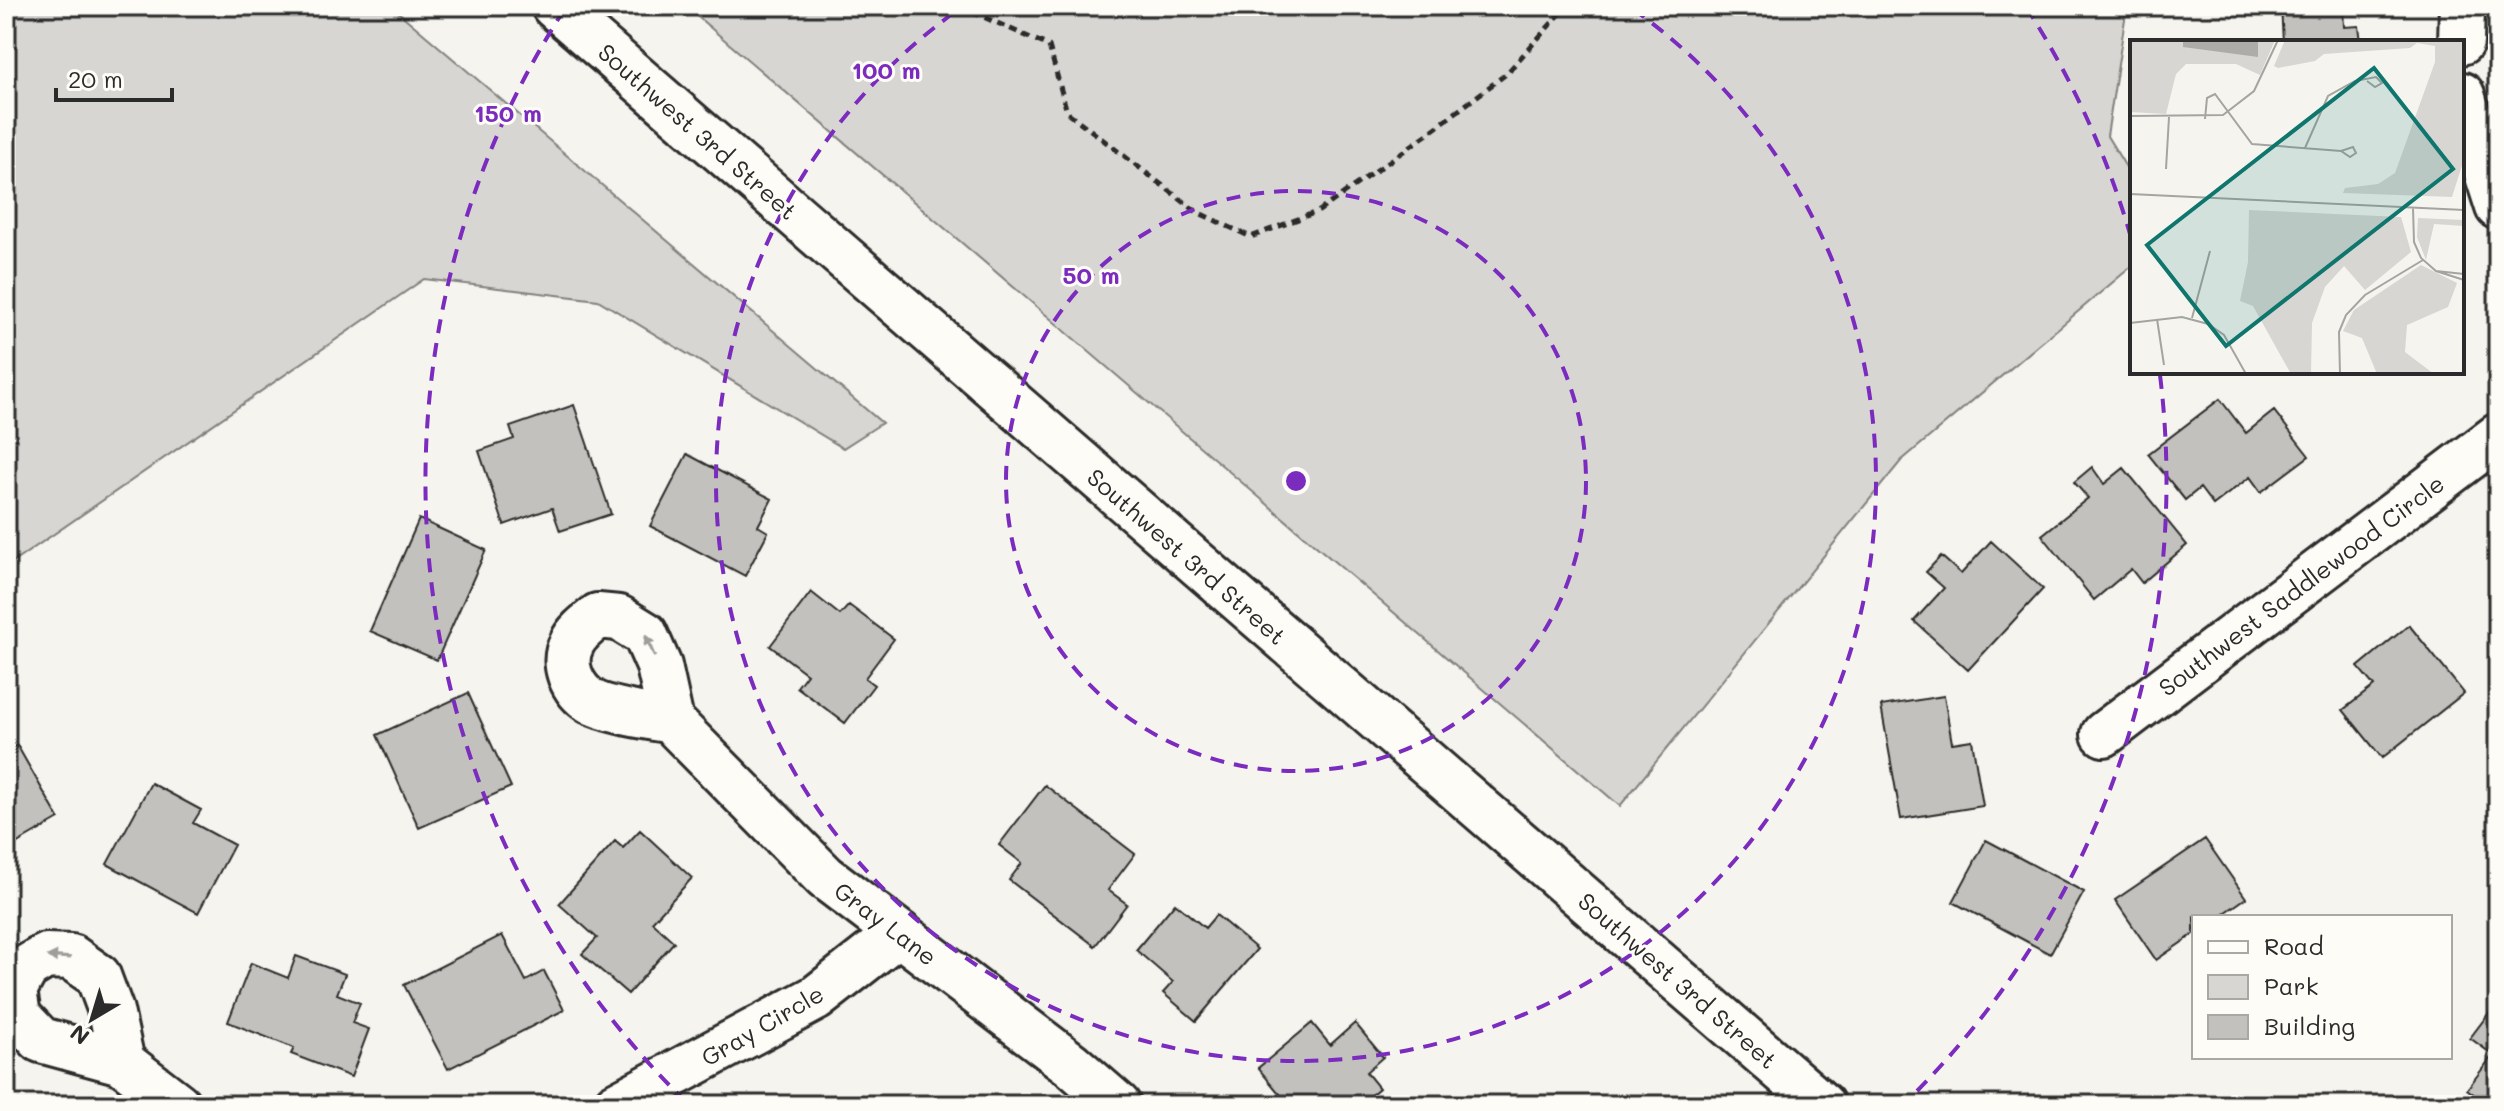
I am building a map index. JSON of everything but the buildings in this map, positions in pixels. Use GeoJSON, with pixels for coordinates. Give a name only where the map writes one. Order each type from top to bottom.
{"type":"FeatureCollection","features":[{"type":"Feature","properties":{"kind":"main road","name":"Southwest 3rd Street"},"geometry":{"type":"LineString","coordinates":[[554,6],[1822,1105]]}},
{"type":"Feature","properties":{"kind":"main road"},"geometry":{"type":"LineString","coordinates":[[2461,40],[2462,6]]}},
{"type":"Feature","properties":{"kind":"main road"},"geometry":{"type":"LineString","coordinates":[[2464,101],[2498,207]]}},
{"type":"Feature","properties":{"kind":"main road","name":"Southwest Saddlewood Circle"},"geometry":{"type":"LineString","coordinates":[[2104,734],[2498,436]]}},
{"type":"Feature","properties":{"kind":"main road","name":"Gray Lane"},"geometry":{"type":"LineString","coordinates":[[671,721],[825,877],[1072,1065],[1118,1105]]}},
{"type":"Feature","properties":{"kind":"main road","name":"Gray Circle"},"geometry":{"type":"LineString","coordinates":[[616,1105],[816,998],[899,933]]}},
{"type":"Feature","properties":{"kind":"main road"},"geometry":{"type":"LineString","coordinates":[[122,1062],[178,1105]]}},
{"type":"Feature","properties":{"kind":"path"},"geometry":{"type":"LineString","coordinates":[[959,6],[1049,46],[1067,112],[1197,212],[1251,237],[1319,211],[1429,133],[1506,74],[1567,6]]}},
{"type":"Feature","properties":{"kind":"green space"},"geometry":{"type":"Polygon","coordinates":[[[6,6],[391,6],[882,423],[843,448],[598,300],[424,279],[6,567],[6,6]]]}},
{"type":"Feature","properties":{"kind":"green space"},"geometry":{"type":"Polygon","coordinates":[[[685,6],[2127,6],[2107,136],[2130,174],[2130,268],[1901,461],[1620,806],[685,6]]]}}]}
